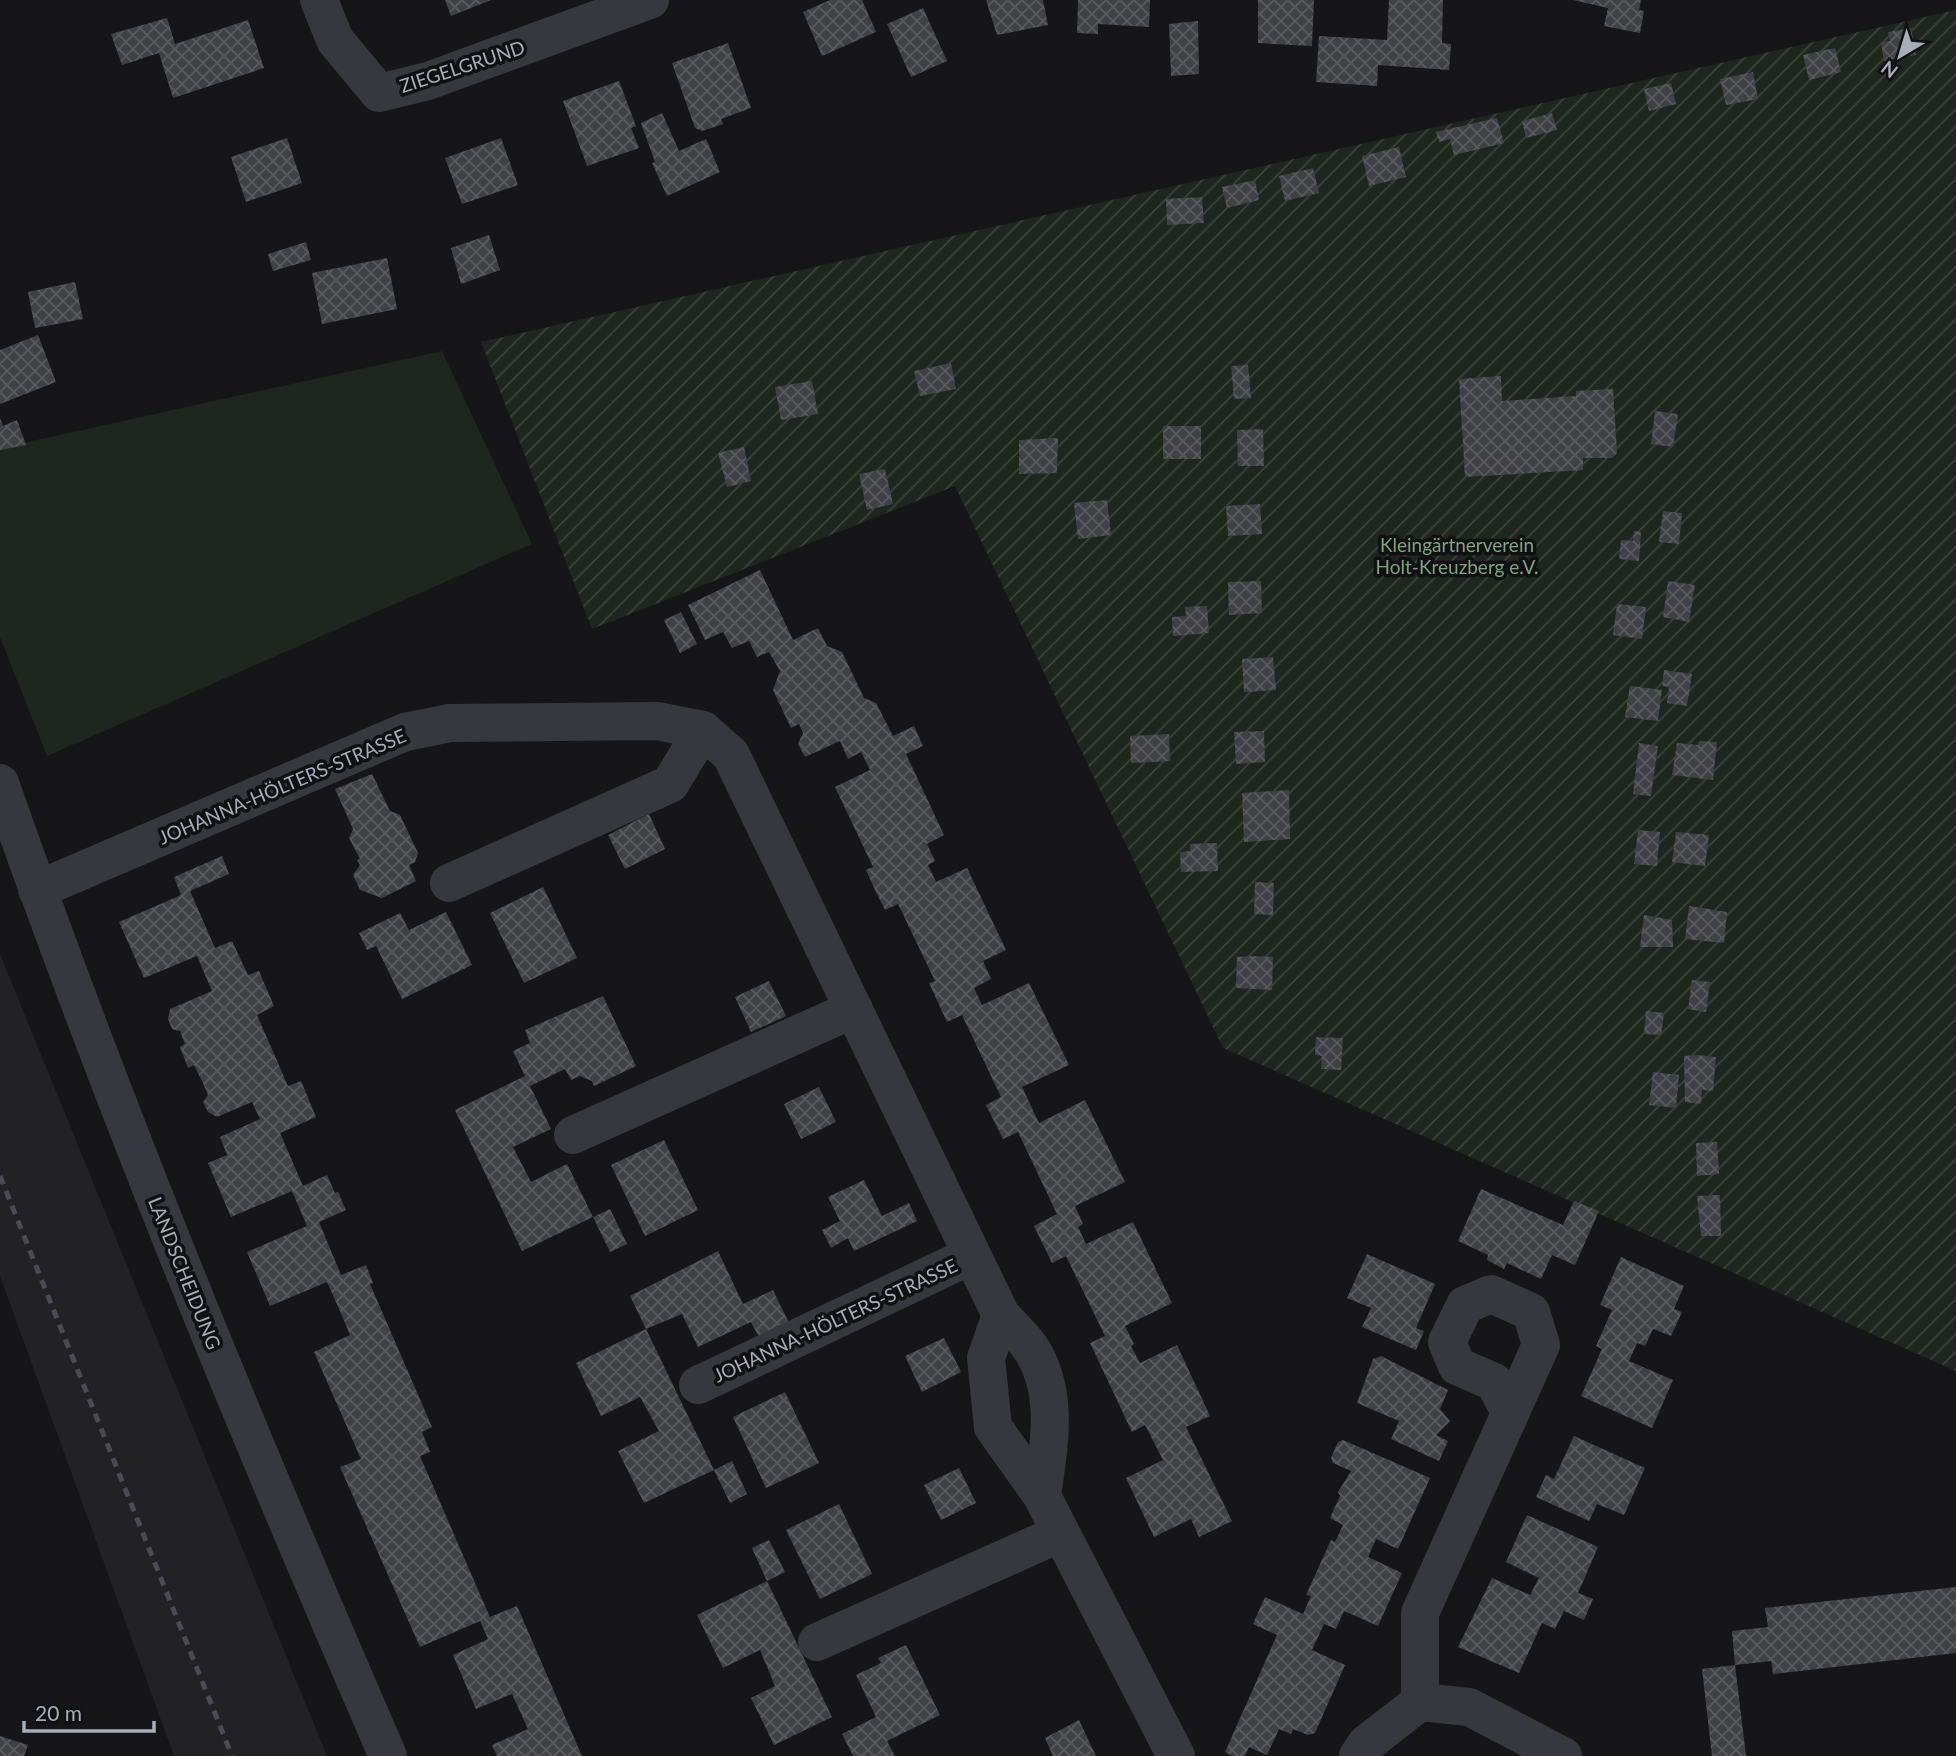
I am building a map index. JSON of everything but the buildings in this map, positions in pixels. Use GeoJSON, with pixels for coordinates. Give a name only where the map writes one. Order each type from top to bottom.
{"type":"FeatureCollection","features":[{"type":"Feature","properties":{"kind":"street","name":"ZIEGELGRUND"},"geometry":{"type":"LineString","coordinates":[[319,0],[335,40],[379,93],[428,81],[650,0]]}},
{"type":"Feature","properties":{"kind":"street","name":"JOHANNA-HÖLTERS-STRASSE"},"geometry":{"type":"LineString","coordinates":[[37,890],[405,732],[450,723],[657,720],[703,730],[731,755],[1001,1315],[1031,1348],[1049,1393],[1050,1438],[1042,1496]]}},
{"type":"Feature","properties":{"kind":"street"},"geometry":{"type":"LineString","coordinates":[[449,883],[670,785],[703,730]]}},
{"type":"Feature","properties":{"kind":"street","name":"LANDSCHEIDUNG"},"geometry":{"type":"LineString","coordinates":[[0,783],[37,890],[165,1224],[292,1535],[388,1756]]}},
{"type":"Feature","properties":{"kind":"street"},"geometry":{"type":"LineString","coordinates":[[573,1135],[854,1009]]}},
{"type":"Feature","properties":{"kind":"street","name":"JOHANNA-HÖLTERS-STRASSE"},"geometry":{"type":"LineString","coordinates":[[698,1385],[972,1255]]}},
{"type":"Feature","properties":{"kind":"street"},"geometry":{"type":"LineString","coordinates":[[1001,1315],[986,1358],[993,1427],[1042,1496],[1176,1756]]}},
{"type":"Feature","properties":{"kind":"street"},"geometry":{"type":"LineString","coordinates":[[1420,1702],[1420,1613],[1509,1410]]}},
{"type":"Feature","properties":{"kind":"street"},"geometry":{"type":"LineString","coordinates":[[817,1642],[1060,1533]]}},
{"type":"Feature","properties":{"kind":"street"},"geometry":{"type":"LineString","coordinates":[[1359,1756],[1366,1744],[1420,1702],[1469,1707],[1563,1756]]}},
{"type":"Feature","properties":{"kind":"shaded area"},"geometry":{"type":"Polygon","coordinates":[[[0,954],[327,1756],[174,1756],[0,1276],[0,954]]]}},
{"type":"Feature","properties":{"kind":"green space","name":"Kleingärtnerverein Holt-Kreuzberg e.V."},"geometry":{"type":"Polygon","coordinates":[[[1956,10],[1956,1371],[1223,1048],[955,486],[592,629],[481,342],[1956,10]]]}},
{"type":"Feature","properties":{"kind":"green space"},"geometry":{"type":"Polygon","coordinates":[[[442,351],[532,544],[47,756],[0,637],[0,448],[442,351]]]}},
{"type":"Feature","properties":{"kind":"railway"},"geometry":{"type":"LineString","coordinates":[[0,1176],[232,1756]]}}]}
